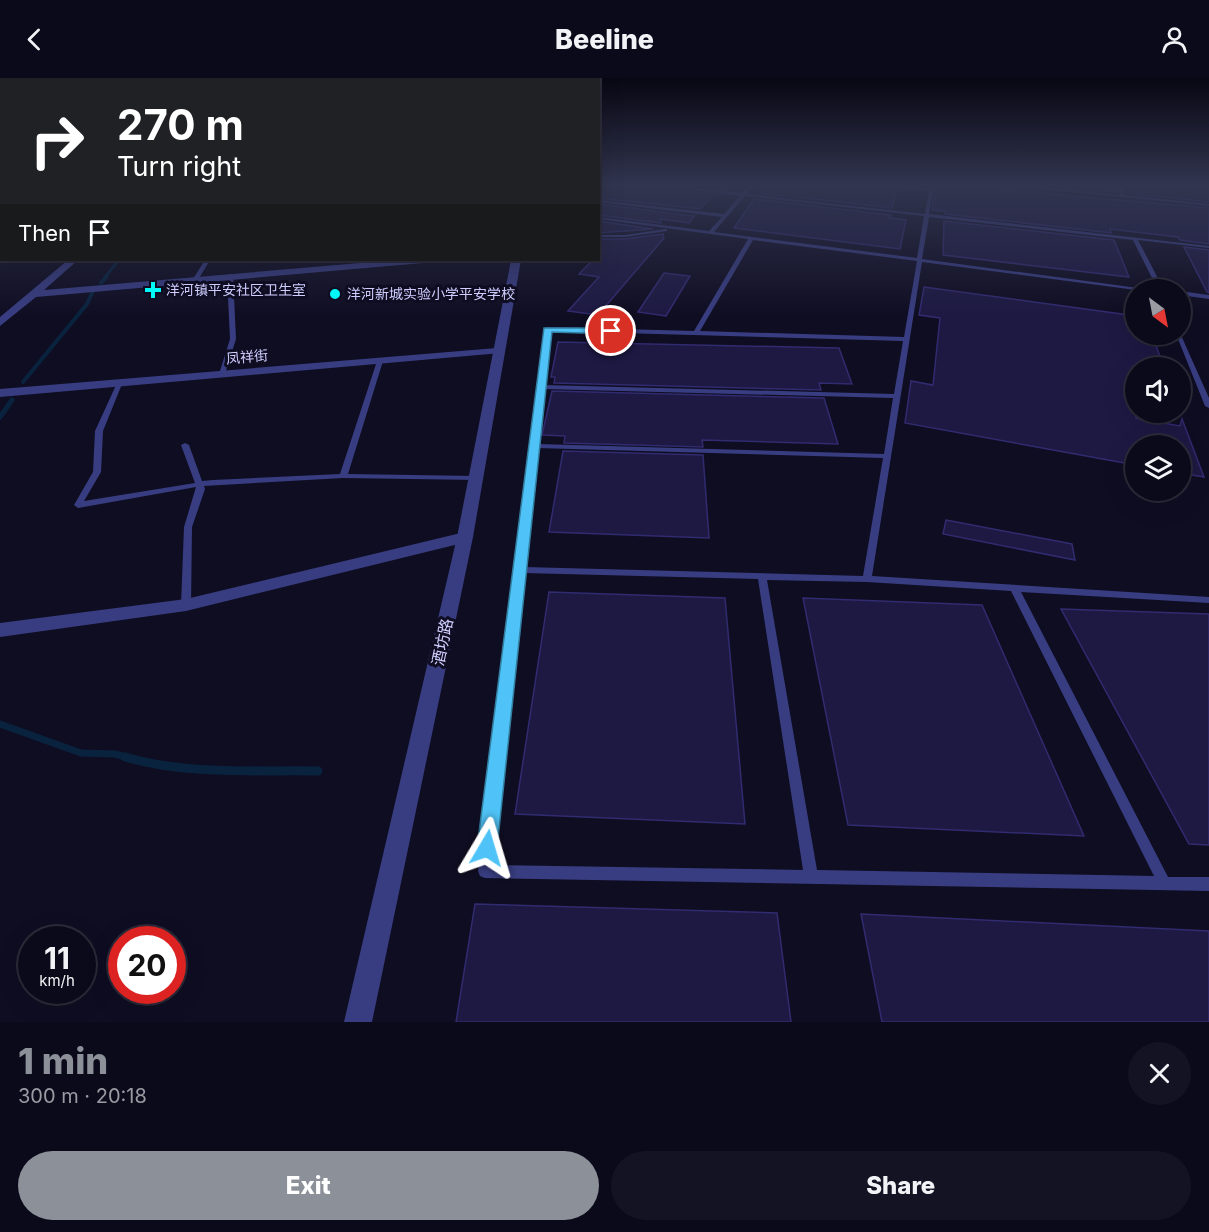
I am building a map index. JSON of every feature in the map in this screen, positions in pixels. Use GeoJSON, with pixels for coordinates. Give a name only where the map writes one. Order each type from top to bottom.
{"type":"FeatureCollection","features":[{"type":"Feature","properties":{"kind":"street"},"geometry":{"type":"LineString","coordinates":[[0,323],[72,261]]}},
{"type":"Feature","properties":{"kind":"street"},"geometry":{"type":"LineString","coordinates":[[34,294],[411,261]]}},
{"type":"Feature","properties":{"kind":"street","name":"酒坊路"},"geometry":{"type":"LineString","coordinates":[[358,1022],[465,537],[497,351],[516,261]]}},
{"type":"Feature","properties":{"kind":"street","name":"凤祥街"},"geometry":{"type":"LineString","coordinates":[[0,393],[497,351]]}},
{"type":"Feature","properties":{"kind":"street"},"geometry":{"type":"LineString","coordinates":[[0,630],[186,605],[465,537]]}},
{"type":"Feature","properties":{"kind":"lane"},"geometry":{"type":"LineString","coordinates":[[673,228],[1125,287]]}},
{"type":"Feature","properties":{"kind":"lane"},"geometry":{"type":"LineString","coordinates":[[600,236],[625,236],[673,228]]}},
{"type":"Feature","properties":{"kind":"lane"},"geometry":{"type":"LineString","coordinates":[[710,233],[714,228]]}},
{"type":"Feature","properties":{"kind":"lane"},"geometry":{"type":"LineString","coordinates":[[867,579],[924,228]]}},
{"type":"Feature","properties":{"kind":"lane"},"geometry":{"type":"LineString","coordinates":[[1040,228],[1209,247]]}},
{"type":"Feature","properties":{"kind":"lane"},"geometry":{"type":"LineString","coordinates":[[696,333],[751,238]]}},
{"type":"Feature","properties":{"kind":"lane"},"geometry":{"type":"LineString","coordinates":[[1134,238],[1155,279]]}},
{"type":"Feature","properties":{"kind":"lane"},"geometry":{"type":"LineString","coordinates":[[196,279],[206,261]]}},
{"type":"Feature","properties":{"kind":"lane"},"geometry":{"type":"LineString","coordinates":[[222,374],[233,339],[230,276]]}},
{"type":"Feature","properties":{"kind":"lane"},"geometry":{"type":"LineString","coordinates":[[1191,295],[1209,297]]}},
{"type":"Feature","properties":{"kind":"lane"},"geometry":{"type":"LineString","coordinates":[[906,339],[547,330],[485,871],[1209,885]]}},
{"type":"Feature","properties":{"kind":"lane"},"geometry":{"type":"LineString","coordinates":[[1184,345],[1209,406]]}},
{"type":"Feature","properties":{"kind":"lane"},"geometry":{"type":"LineString","coordinates":[[343,476],[380,361]]}},
{"type":"Feature","properties":{"kind":"lane"},"geometry":{"type":"LineString","coordinates":[[119,384],[99,431],[97,472],[78,505],[199,485],[343,476],[475,478]]}},
{"type":"Feature","properties":{"kind":"lane"},"geometry":{"type":"LineString","coordinates":[[541,387],[896,396]]}},
{"type":"Feature","properties":{"kind":"lane"},"geometry":{"type":"LineString","coordinates":[[185,446],[201,489],[188,527],[186,605]]}},
{"type":"Feature","properties":{"kind":"lane"},"geometry":{"type":"LineString","coordinates":[[534,446],[886,456]]}},
{"type":"Feature","properties":{"kind":"lane"},"geometry":{"type":"LineString","coordinates":[[519,570],[867,579],[1209,600]]}},
{"type":"Feature","properties":{"kind":"lane"},"geometry":{"type":"LineString","coordinates":[[762,576],[811,877]]}},
{"type":"Feature","properties":{"kind":"lane"},"geometry":{"type":"LineString","coordinates":[[1014,588],[1166,884]]}},
{"type":"Feature","properties":{"kind":"building"},"geometry":{"type":"Polygon","coordinates":[[[600,228],[653,229],[600,233],[600,228]]]}},
{"type":"Feature","properties":{"kind":"building"},"geometry":{"type":"Polygon","coordinates":[[[734,228],[904,228],[900,249],[734,228]]]}},
{"type":"Feature","properties":{"kind":"building"},"geometry":{"type":"Polygon","coordinates":[[[944,228],[1007,228],[1114,240],[1129,277],[943,255],[944,228]]]}},
{"type":"Feature","properties":{"kind":"building"},"geometry":{"type":"Polygon","coordinates":[[[1068,228],[1209,228],[1209,244],[1180,240],[1178,237],[1110,229],[1111,233],[1068,228]]]}},
{"type":"Feature","properties":{"kind":"building"},"geometry":{"type":"Polygon","coordinates":[[[663,234],[664,238],[598,315],[568,311],[599,277],[579,274],[592,261],[600,261],[600,239],[625,239],[663,234]]]}},
{"type":"Feature","properties":{"kind":"building"},"geometry":{"type":"Polygon","coordinates":[[[1184,247],[1209,250],[1209,293],[1207,292],[1184,247]]]}},
{"type":"Feature","properties":{"kind":"building"},"geometry":{"type":"Polygon","coordinates":[[[664,273],[690,276],[666,316],[638,312],[664,273]]]}},
{"type":"Feature","properties":{"kind":"building"},"geometry":{"type":"Polygon","coordinates":[[[924,287],[1125,314],[1125,345],[1156,345],[1160,357],[1125,357],[1125,423],[1164,423],[1180,426],[1184,423],[1188,435],[1125,435],[1125,463],[905,423],[911,381],[933,385],[940,318],[919,315],[924,287]]]}},
{"type":"Feature","properties":{"kind":"building"},"geometry":{"type":"Polygon","coordinates":[[[558,342],[839,348],[852,384],[819,383],[821,390],[554,383],[555,377],[551,377],[558,342]]]}},
{"type":"Feature","properties":{"kind":"building"},"geometry":{"type":"Polygon","coordinates":[[[552,391],[824,398],[838,444],[702,440],[703,447],[564,443],[565,436],[542,435],[552,391]]]}},
{"type":"Feature","properties":{"kind":"building"},"geometry":{"type":"Polygon","coordinates":[[[1191,443],[1204,477],[1191,475],[1191,443]]]}},
{"type":"Feature","properties":{"kind":"building"},"geometry":{"type":"Polygon","coordinates":[[[563,451],[703,455],[709,538],[549,532],[563,451]]]}},
{"type":"Feature","properties":{"kind":"building"},"geometry":{"type":"Polygon","coordinates":[[[946,520],[1072,544],[1075,560],[943,534],[946,520]]]}},
{"type":"Feature","properties":{"kind":"building"},"geometry":{"type":"Polygon","coordinates":[[[549,592],[725,598],[745,824],[515,814],[549,592]]]}},
{"type":"Feature","properties":{"kind":"building"},"geometry":{"type":"Polygon","coordinates":[[[803,598],[982,605],[1084,836],[848,825],[803,598]]]}},
{"type":"Feature","properties":{"kind":"building"},"geometry":{"type":"Polygon","coordinates":[[[1061,609],[1209,614],[1209,845],[1189,844],[1061,609]]]}},
{"type":"Feature","properties":{"kind":"building"},"geometry":{"type":"Polygon","coordinates":[[[475,904],[777,913],[791,1022],[456,1022],[475,904]]]}},
{"type":"Feature","properties":{"kind":"building"},"geometry":{"type":"Polygon","coordinates":[[[861,914],[1209,931],[1209,1022],[882,1022],[861,914]]]}},
{"type":"Feature","properties":{"kind":"waterway"},"geometry":{"type":"LineString","coordinates":[[105,277],[118,261]]}},
{"type":"Feature","properties":{"kind":"waterway"},"geometry":{"type":"LineString","coordinates":[[101,283],[107,276]]}},
{"type":"Feature","properties":{"kind":"waterway"},"geometry":{"type":"LineString","coordinates":[[23,382],[87,304],[93,291]]}},
{"type":"Feature","properties":{"kind":"waterway"},"geometry":{"type":"LineString","coordinates":[[0,417],[12,400]]}},
{"type":"Feature","properties":{"kind":"waterway"},"geometry":{"type":"LineString","coordinates":[[0,724],[81,753],[115,754],[130,758]]}},
{"type":"Feature","properties":{"kind":"waterway"},"geometry":{"type":"LineString","coordinates":[[125,757],[148,763],[196,769],[318,771]]}},
{"type":"Feature","properties":{"kind":"place","name":"洋河镇平安社区卫生室"},"geometry":{"type":"Point","coordinates":[153,290]}},
{"type":"Feature","properties":{"kind":"place","name":"洋河新城实验小学平安学校"},"geometry":{"type":"Point","coordinates":[335,294]}},
{"type":"Feature","properties":{"kind":"route"},"geometry":{"type":"LineString","coordinates":[[487,848],[547,330],[611,331]]}}]}
